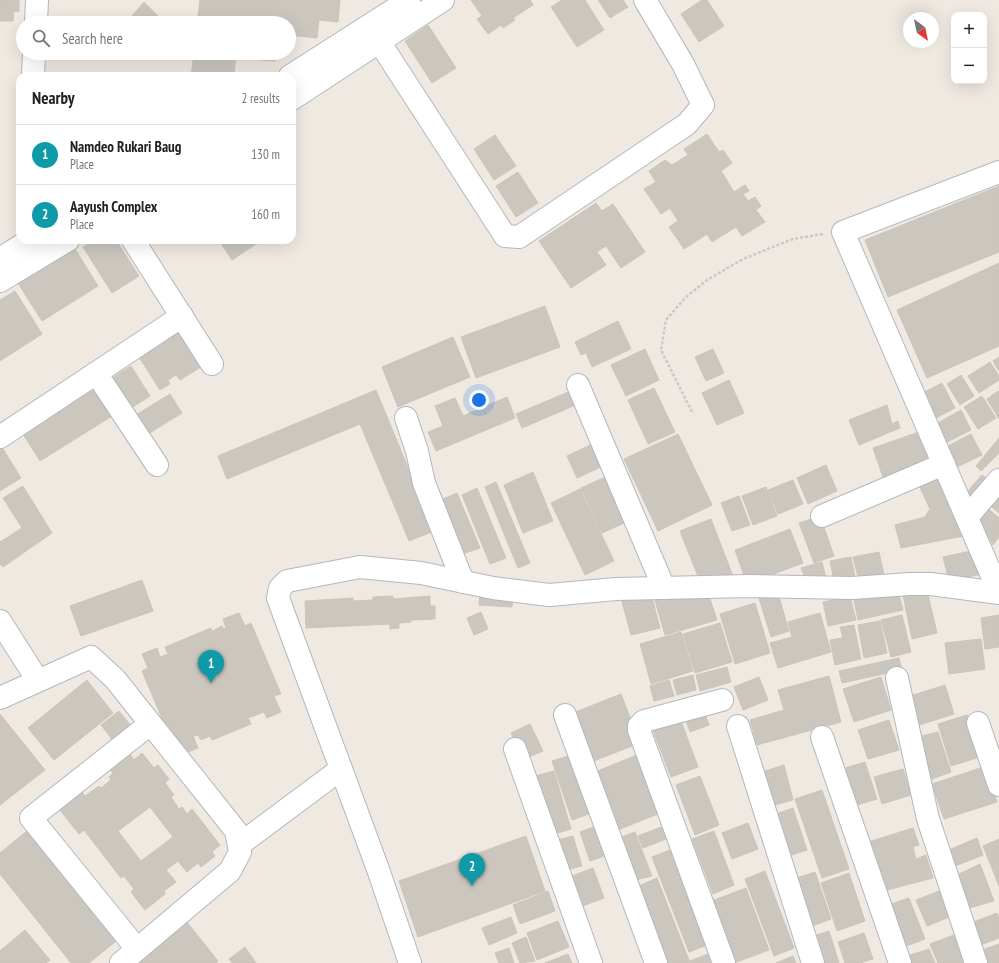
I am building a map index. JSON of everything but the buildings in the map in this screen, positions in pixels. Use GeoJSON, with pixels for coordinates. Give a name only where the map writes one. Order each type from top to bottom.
{"type":"FeatureCollection","features":[{"type":"Feature","properties":{"kind":"street"},"geometry":{"type":"LineString","coordinates":[[36,16],[37,0]]}},
{"type":"Feature","properties":{"kind":"street"},"geometry":{"type":"LineString","coordinates":[[296,96],[375,34],[409,0]]}},
{"type":"Feature","properties":{"kind":"street"},"geometry":{"type":"LineString","coordinates":[[296,73],[443,0]]}},
{"type":"Feature","properties":{"kind":"street"},"geometry":{"type":"LineString","coordinates":[[375,34],[505,236],[519,237],[687,124],[704,105],[683,64],[645,0]]}},
{"type":"Feature","properties":{"kind":"street"},"geometry":{"type":"LineString","coordinates":[[33,72],[34,60]]}},
{"type":"Feature","properties":{"kind":"street"},"geometry":{"type":"LineString","coordinates":[[410,963],[278,598],[280,588],[287,581],[360,567],[421,574],[493,588],[549,595],[664,588],[749,586],[852,588],[910,584],[931,584],[999,592],[843,232],[999,172]]}},
{"type":"Feature","properties":{"kind":"street"},"geometry":{"type":"LineString","coordinates":[[0,259],[22,244]]}},
{"type":"Feature","properties":{"kind":"street"},"geometry":{"type":"LineString","coordinates":[[21,267],[25,244]]}},
{"type":"Feature","properties":{"kind":"street"},"geometry":{"type":"LineString","coordinates":[[0,281],[61,244]]}},
{"type":"Feature","properties":{"kind":"street"},"geometry":{"type":"LineString","coordinates":[[137,244],[212,364]]}},
{"type":"Feature","properties":{"kind":"street"},"geometry":{"type":"LineString","coordinates":[[0,436],[182,316]]}},
{"type":"Feature","properties":{"kind":"street"},"geometry":{"type":"LineString","coordinates":[[96,373],[157,465]]}},
{"type":"Feature","properties":{"kind":"street"},"geometry":{"type":"LineString","coordinates":[[578,385],[664,588]]}},
{"type":"Feature","properties":{"kind":"street"},"geometry":{"type":"LineString","coordinates":[[406,418],[417,451],[424,483],[463,582]]}},
{"type":"Feature","properties":{"kind":"street"},"geometry":{"type":"LineString","coordinates":[[822,516],[944,464]]}},
{"type":"Feature","properties":{"kind":"street"},"geometry":{"type":"LineString","coordinates":[[967,517],[999,480]]}},
{"type":"Feature","properties":{"kind":"street"},"geometry":{"type":"LineString","coordinates":[[0,621],[35,676]]}},
{"type":"Feature","properties":{"kind":"street"},"geometry":{"type":"LineString","coordinates":[[0,698],[91,657],[115,679],[236,831],[240,852],[230,871],[129,956],[31,818],[150,724]]}},
{"type":"Feature","properties":{"kind":"street"},"geometry":{"type":"LineString","coordinates":[[897,678],[928,819],[976,963]]}},
{"type":"Feature","properties":{"kind":"street"},"geometry":{"type":"LineString","coordinates":[[722,700],[644,721],[639,726],[639,730],[724,963]]}},
{"type":"Feature","properties":{"kind":"street"},"geometry":{"type":"LineString","coordinates":[[565,715],[656,963]]}},
{"type":"Feature","properties":{"kind":"street"},"geometry":{"type":"LineString","coordinates":[[978,723],[999,785]]}},
{"type":"Feature","properties":{"kind":"street"},"geometry":{"type":"LineString","coordinates":[[738,726],[813,963]]}},
{"type":"Feature","properties":{"kind":"street"},"geometry":{"type":"LineString","coordinates":[[822,737],[900,963]]}},
{"type":"Feature","properties":{"kind":"street"},"geometry":{"type":"LineString","coordinates":[[515,749],[591,963]]}},
{"type":"Feature","properties":{"kind":"street"},"geometry":{"type":"LineString","coordinates":[[238,845],[341,769]]}},
{"type":"Feature","properties":{"kind":"path"},"geometry":{"type":"LineString","coordinates":[[692,412],[661,350],[666,320],[685,298],[707,280],[743,258],[793,239],[843,232]]}},
{"type":"Feature","properties":{"kind":"place","name":"Namdeo Rukari Baug"},"geometry":{"type":"Point","coordinates":[211,683]}},
{"type":"Feature","properties":{"kind":"place","name":"Aayush Complex"},"geometry":{"type":"Point","coordinates":[472,886]}}]}
